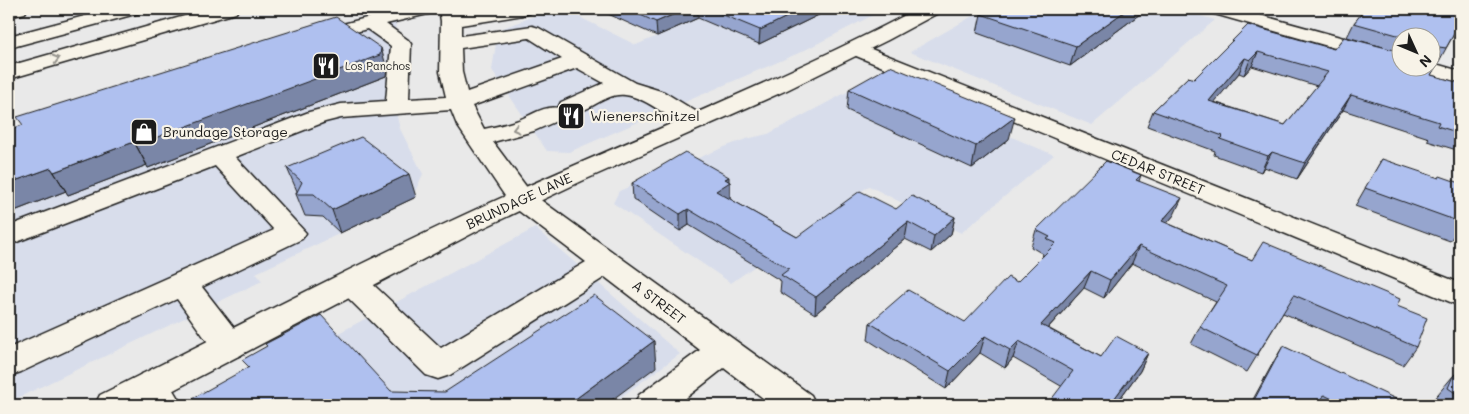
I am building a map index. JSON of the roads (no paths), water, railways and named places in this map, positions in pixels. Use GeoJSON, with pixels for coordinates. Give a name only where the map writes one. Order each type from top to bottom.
{"type":"FeatureCollection","features":[{"type":"Feature","properties":{"kind":"main road"},"geometry":{"type":"LineString","coordinates":[[9,11],[18,9]]}},
{"type":"Feature","properties":{"kind":"main road"},"geometry":{"type":"LineString","coordinates":[[9,33],[98,9]]}},
{"type":"Feature","properties":{"kind":"main road"},"geometry":{"type":"LineString","coordinates":[[9,42],[132,9]]}},
{"type":"Feature","properties":{"kind":"main road"},"geometry":{"type":"LineString","coordinates":[[9,72],[229,9]]}},
{"type":"Feature","properties":{"kind":"main road"},"geometry":{"type":"LineString","coordinates":[[293,44],[370,22],[425,9]]}},
{"type":"Feature","properties":{"kind":"main road"},"geometry":{"type":"LineString","coordinates":[[450,24],[522,9]]}},
{"type":"Feature","properties":{"kind":"main road"},"geometry":{"type":"LineString","coordinates":[[1218,9],[1392,58]]}},
{"type":"Feature","properties":{"kind":"main road","name":"BRUNDAGE LANE"},"geometry":{"type":"LineString","coordinates":[[113,405],[158,395],[228,346],[352,283],[521,199],[755,97],[856,49],[919,11]]}},
{"type":"Feature","properties":{"kind":"main road"},"geometry":{"type":"LineString","coordinates":[[370,22],[401,44],[398,107]]}},
{"type":"Feature","properties":{"kind":"main road"},"geometry":{"type":"LineString","coordinates":[[450,24],[532,32],[627,88],[656,97],[697,122]]}},
{"type":"Feature","properties":{"kind":"main road","name":"A STREET"},"geometry":{"type":"LineString","coordinates":[[450,24],[451,72],[459,103],[478,138],[521,199],[798,405]]}},
{"type":"Feature","properties":{"kind":"main road","name":"CEDAR STREET"},"geometry":{"type":"LineString","coordinates":[[856,49],[1460,295]]}},
{"type":"Feature","properties":{"kind":"main road"},"geometry":{"type":"LineString","coordinates":[[9,236],[324,115],[341,111],[459,103],[579,60]]}},
{"type":"Feature","properties":{"kind":"main road"},"geometry":{"type":"LineString","coordinates":[[1442,73],[1460,78]]}},
{"type":"Feature","properties":{"kind":"main road"},"geometry":{"type":"LineString","coordinates":[[478,138],[526,126],[608,89],[627,88]]}},
{"type":"Feature","properties":{"kind":"main road"},"geometry":{"type":"LineString","coordinates":[[9,363],[292,232],[219,155]]}},
{"type":"Feature","properties":{"kind":"main road"},"geometry":{"type":"LineString","coordinates":[[352,283],[438,366],[606,263]]}},
{"type":"Feature","properties":{"kind":"main road"},"geometry":{"type":"LineString","coordinates":[[182,283],[228,346]]}},
{"type":"Feature","properties":{"kind":"main road"},"geometry":{"type":"LineString","coordinates":[[652,405],[724,350]]}},
{"type":"Feature","properties":{"kind":"place","name":"Los Panchos"},"geometry":{"type":"Point","coordinates":[326,66]}},
{"type":"Feature","properties":{"kind":"place","name":"Wienerschnitzel"},"geometry":{"type":"Point","coordinates":[571,116]}},
{"type":"Feature","properties":{"kind":"place","name":"Brundage Storage"},"geometry":{"type":"Point","coordinates":[144,132]}}]}
